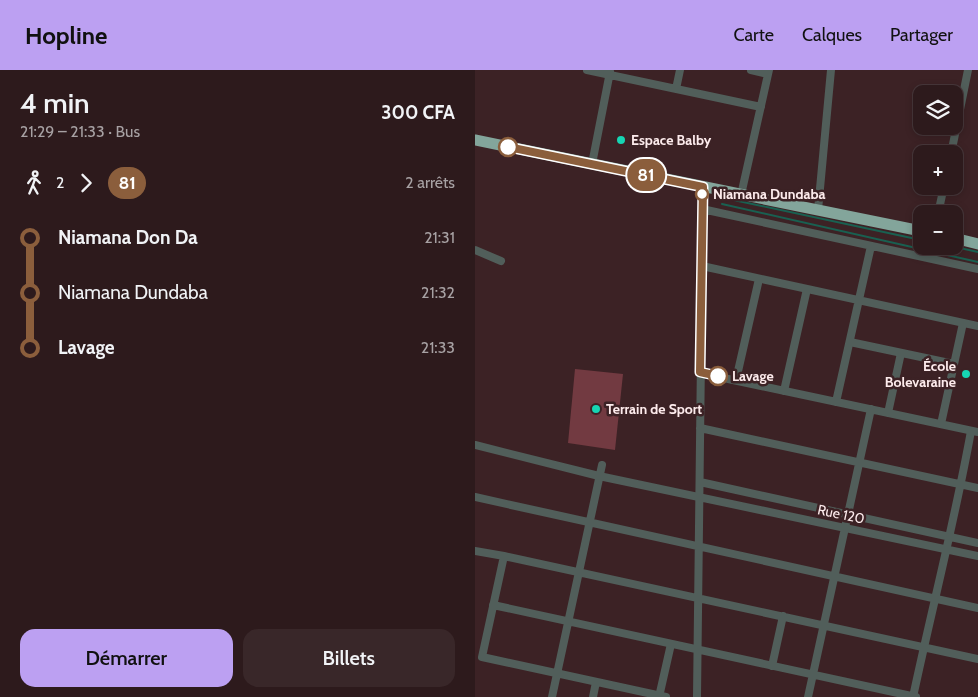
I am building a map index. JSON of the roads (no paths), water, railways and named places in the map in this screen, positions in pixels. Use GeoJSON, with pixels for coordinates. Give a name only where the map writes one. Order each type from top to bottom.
{"type":"FeatureCollection","features":[{"type":"Feature","properties":{"kind":"highway"},"geometry":{"type":"LineString","coordinates":[[475,140],[913,229]]}},
{"type":"Feature","properties":{"kind":"highway"},"geometry":{"type":"LineString","coordinates":[[963,240],[978,244]]}},
{"type":"Feature","properties":{"kind":"street"},"geometry":{"type":"LineString","coordinates":[[587,70],[610,72],[761,108]]}},
{"type":"Feature","properties":{"kind":"street"},"geometry":{"type":"LineString","coordinates":[[676,89],[680,70]]}},
{"type":"Feature","properties":{"kind":"street"},"geometry":{"type":"LineString","coordinates":[[741,195],[769,72],[751,70]]}},
{"type":"Feature","properties":{"kind":"street"},"geometry":{"type":"LineString","coordinates":[[818,210],[831,70]]}},
{"type":"Feature","properties":{"kind":"street"},"geometry":{"type":"LineString","coordinates":[[953,145],[968,70]]}},
{"type":"Feature","properties":{"kind":"street"},"geometry":{"type":"LineString","coordinates":[[592,164],[610,72]]}},
{"type":"Feature","properties":{"kind":"street"},"geometry":{"type":"LineString","coordinates":[[697,697],[703,187]]}},
{"type":"Feature","properties":{"kind":"street"},"geometry":{"type":"LineString","coordinates":[[702,210],[978,269]]}},
{"type":"Feature","properties":{"kind":"street"},"geometry":{"type":"LineString","coordinates":[[836,402],[871,246]]}},
{"type":"Feature","properties":{"kind":"street"},"geometry":{"type":"LineString","coordinates":[[475,250],[501,261]]}},
{"type":"Feature","properties":{"kind":"street"},"geometry":{"type":"LineString","coordinates":[[702,266],[978,326]]}},
{"type":"Feature","properties":{"kind":"street"},"geometry":{"type":"LineString","coordinates":[[736,380],[759,279]]}},
{"type":"Feature","properties":{"kind":"street"},"geometry":{"type":"LineString","coordinates":[[785,391],[807,289]]}},
{"type":"Feature","properties":{"kind":"street"},"geometry":{"type":"LineString","coordinates":[[941,424],[963,323]]}},
{"type":"Feature","properties":{"kind":"street"},"geometry":{"type":"LineString","coordinates":[[849,342],[954,364]]}},
{"type":"Feature","properties":{"kind":"street"},"geometry":{"type":"LineString","coordinates":[[888,413],[901,353]]}},
{"type":"Feature","properties":{"kind":"street"},"geometry":{"type":"LineString","coordinates":[[493,605],[914,697],[945,549],[975,432],[700,372]]}},
{"type":"Feature","properties":{"kind":"street"},"geometry":{"type":"LineString","coordinates":[[808,697],[871,409]]}},
{"type":"Feature","properties":{"kind":"street"},"geometry":{"type":"LineString","coordinates":[[700,428],[978,488]]}},
{"type":"Feature","properties":{"kind":"street","name":"Rue 120"},"geometry":{"type":"LineString","coordinates":[[475,445],[599,476],[978,556]]}},
{"type":"Feature","properties":{"kind":"street"},"geometry":{"type":"LineString","coordinates":[[552,697],[602,465]]}},
{"type":"Feature","properties":{"kind":"street"},"geometry":{"type":"LineString","coordinates":[[700,482],[978,542]]}},
{"type":"Feature","properties":{"kind":"street"},"geometry":{"type":"LineString","coordinates":[[475,498],[978,608]]}},
{"type":"Feature","properties":{"kind":"street"},"geometry":{"type":"LineString","coordinates":[[475,551],[978,659]]}},
{"type":"Feature","properties":{"kind":"street"},"geometry":{"type":"LineString","coordinates":[[504,556],[481,657],[661,697],[671,644]]}},
{"type":"Feature","properties":{"kind":"street"},"geometry":{"type":"LineString","coordinates":[[772,666],[783,616]]}},
{"type":"Feature","properties":{"kind":"street"},"geometry":{"type":"LineString","coordinates":[[593,697],[596,682]]}},
{"type":"Feature","properties":{"kind":"waterway"},"geometry":{"type":"LineString","coordinates":[[724,198],[913,238]]}},
{"type":"Feature","properties":{"kind":"waterway"},"geometry":{"type":"LineString","coordinates":[[722,204],[978,262]]}},
{"type":"Feature","properties":{"kind":"waterway"},"geometry":{"type":"LineString","coordinates":[[963,249],[978,252]]}},
{"type":"Feature","properties":{"kind":"place","name":"Espace Balby"},"geometry":{"type":"Point","coordinates":[621,140]}},
{"type":"Feature","properties":{"kind":"place","name":"Niamana Dundaba"},"geometry":{"type":"Point","coordinates":[702,194]}},
{"type":"Feature","properties":{"kind":"place","name":"École Bolevaraine"},"geometry":{"type":"Point","coordinates":[966,374]}},
{"type":"Feature","properties":{"kind":"place","name":"Lavage"},"geometry":{"type":"Point","coordinates":[718,376]}},
{"type":"Feature","properties":{"kind":"place","name":"Terrain de Sport"},"geometry":{"type":"Point","coordinates":[596,409]}}]}
